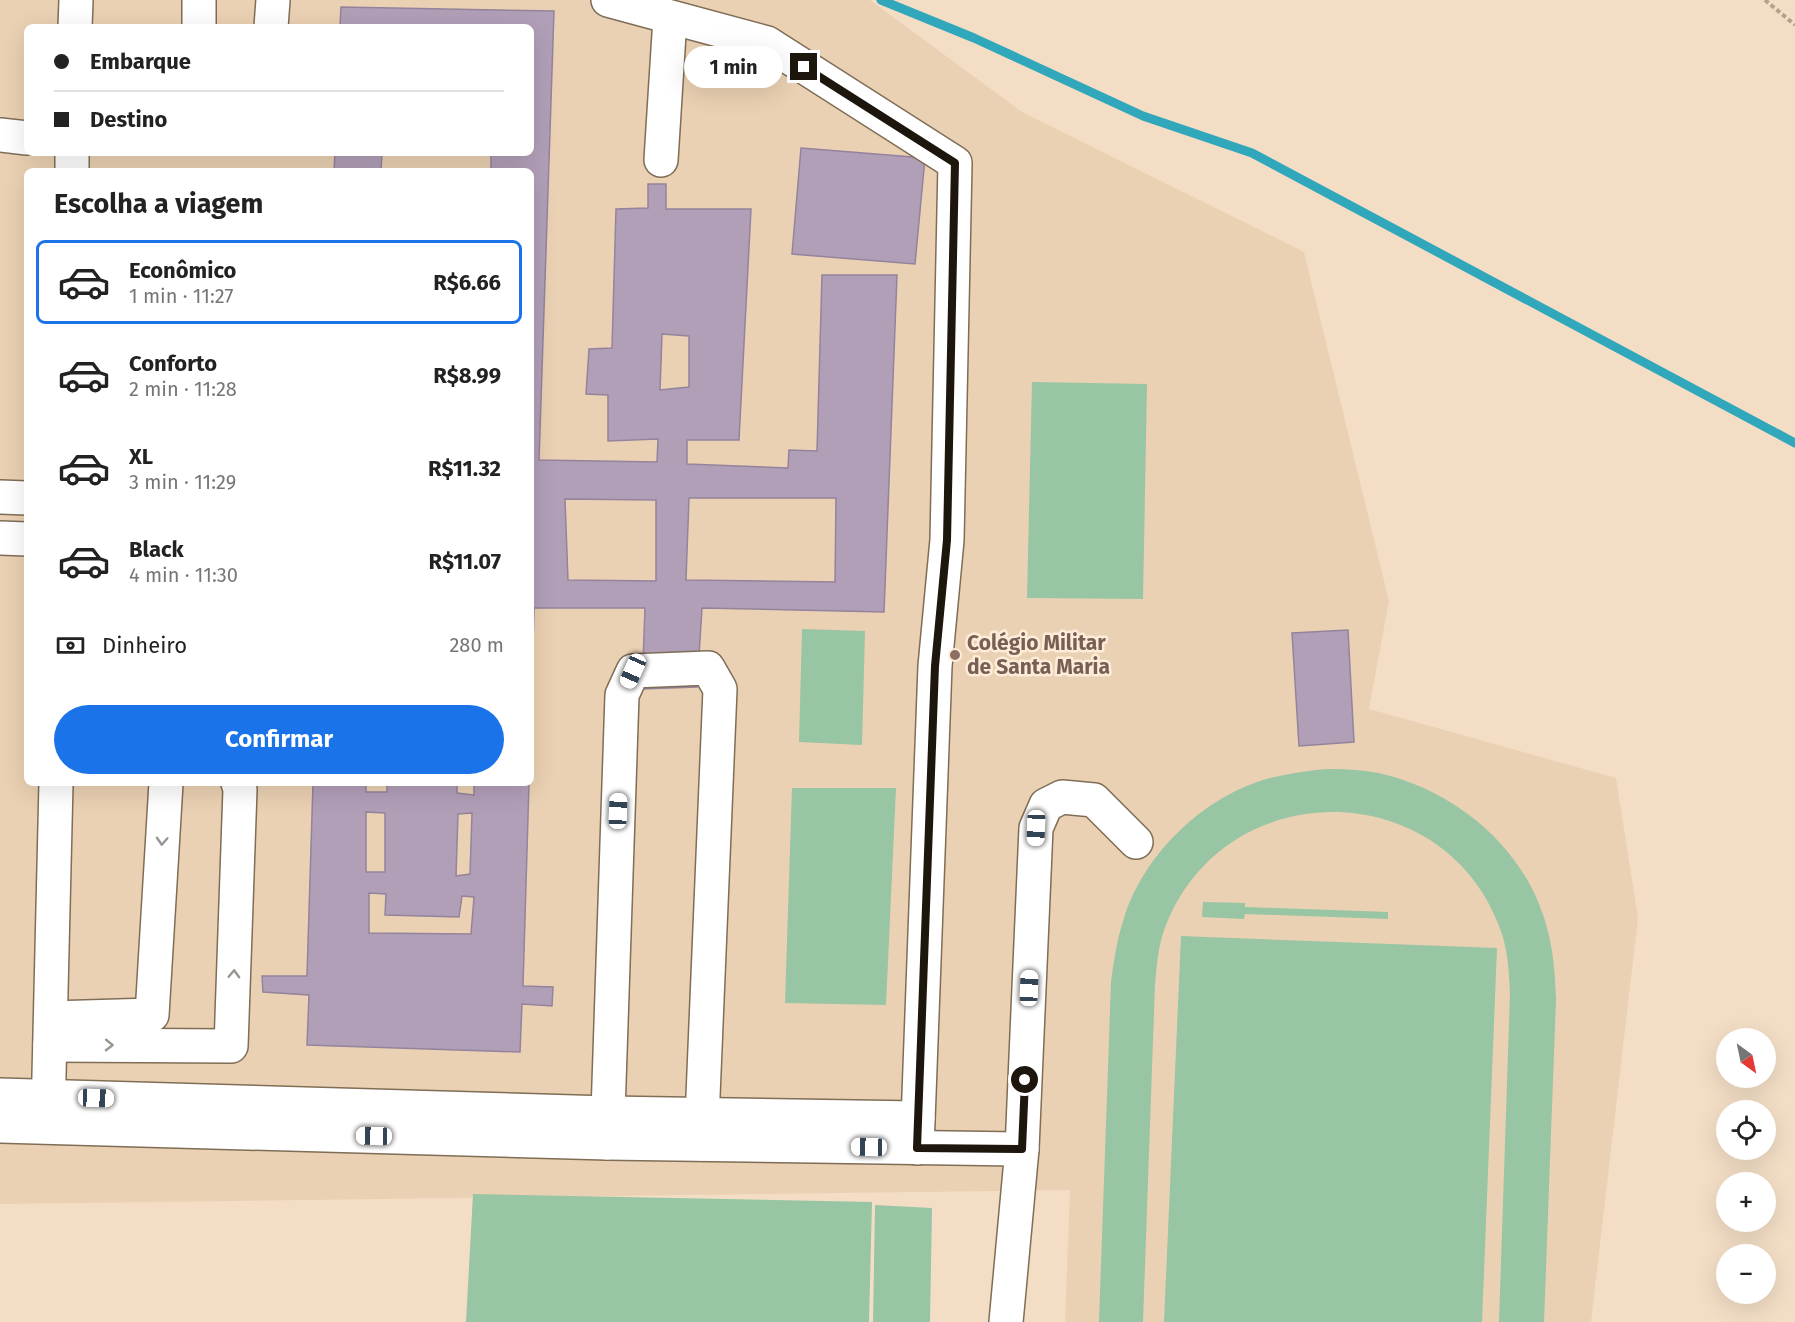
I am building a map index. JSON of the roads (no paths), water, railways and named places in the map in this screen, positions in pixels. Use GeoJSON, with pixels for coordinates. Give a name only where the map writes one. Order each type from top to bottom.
{"type":"FeatureCollection","features":[{"type":"Feature","properties":{"kind":"lane"},"geometry":{"type":"LineString","coordinates":[[75,24],[76,0]]}},
{"type":"Feature","properties":{"kind":"lane"},"geometry":{"type":"LineString","coordinates":[[199,0],[199,24]]}},
{"type":"Feature","properties":{"kind":"lane"},"geometry":{"type":"LineString","coordinates":[[271,24],[273,0]]}},
{"type":"Feature","properties":{"kind":"lane"},"geometry":{"type":"LineString","coordinates":[[608,0],[767,43],[955,163],[947,540],[935,666],[917,1133]]}},
{"type":"Feature","properties":{"kind":"lane"},"geometry":{"type":"LineString","coordinates":[[661,160],[670,18]]}},
{"type":"Feature","properties":{"kind":"lane"},"geometry":{"type":"LineString","coordinates":[[0,135],[24,138]]}},
{"type":"Feature","properties":{"kind":"lane"},"geometry":{"type":"LineString","coordinates":[[0,497],[24,498]]}},
{"type":"Feature","properties":{"kind":"lane"},"geometry":{"type":"LineString","coordinates":[[0,538],[24,539]]}},
{"type":"Feature","properties":{"kind":"lane"},"geometry":{"type":"LineString","coordinates":[[608,1128],[622,695],[633,671],[708,668],[720,689],[702,1129]]}},
{"type":"Feature","properties":{"kind":"lane"},"geometry":{"type":"LineString","coordinates":[[48,1111],[56,786]]}},
{"type":"Feature","properties":{"kind":"lane"},"geometry":{"type":"LineString","coordinates":[[50,1031],[152,1016],[166,786]]}},
{"type":"Feature","properties":{"kind":"lane"},"geometry":{"type":"LineString","coordinates":[[50,1031],[231,1046],[239,786]]}},
{"type":"Feature","properties":{"kind":"lane"},"geometry":{"type":"LineString","coordinates":[[1006,1322],[1022,1149],[1036,828],[1046,805],[1062,797],[1094,800],[1137,842]]}},
{"type":"Feature","properties":{"kind":"lane"},"geometry":{"type":"LineString","coordinates":[[0,1095],[48,1111],[608,1128],[917,1133],[1022,1149]]}},
{"type":"Feature","properties":{"kind":"lane"},"geometry":{"type":"LineString","coordinates":[[0,1126],[48,1111]]}},
{"type":"Feature","properties":{"kind":"waterway"},"geometry":{"type":"LineString","coordinates":[[881,0],[974,38],[1143,116],[1252,153],[1795,443]]}},
{"type":"Feature","properties":{"kind":"place","name":"Colégio Militar de Santa Maria"},"geometry":{"type":"Point","coordinates":[955,655]}}]}
